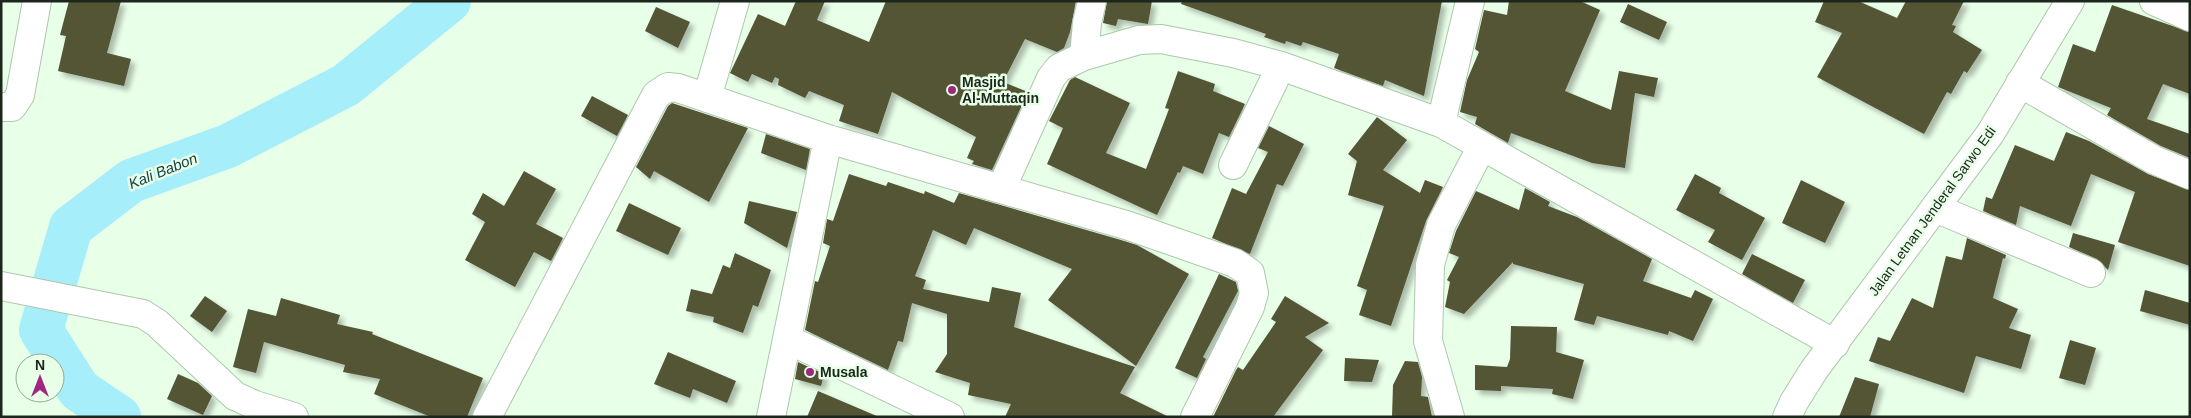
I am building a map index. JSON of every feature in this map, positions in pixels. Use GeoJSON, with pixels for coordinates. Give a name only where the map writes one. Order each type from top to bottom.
{"type":"FeatureCollection","features":[{"type":"Feature","properties":{"kind":"street"},"geometry":{"type":"LineString","coordinates":[[7,107],[20,95],[37,1]]}},
{"type":"Feature","properties":{"kind":"street"},"geometry":{"type":"LineString","coordinates":[[707,98],[735,1]]}},
{"type":"Feature","properties":{"kind":"street"},"geometry":{"type":"LineString","coordinates":[[1084,56],[1087,23],[1092,1]]}},
{"type":"Feature","properties":{"kind":"street"},"geometry":{"type":"LineString","coordinates":[[1441,123],[1470,1]]}},
{"type":"Feature","properties":{"kind":"street","name":"Jalan Letnan Jenderal Sarwo Edi"},"geometry":{"type":"LineString","coordinates":[[1787,417],[1814,370],[1990,134],[2070,1]]}},
{"type":"Feature","properties":{"kind":"street"},"geometry":{"type":"LineString","coordinates":[[2154,1],[2190,17]]}},
{"type":"Feature","properties":{"kind":"street"},"geometry":{"type":"LineString","coordinates":[[1002,187],[1051,78],[1059,68],[1084,56],[1130,42],[1161,39],[1232,53],[1281,66],[1441,123],[1835,344]]}},
{"type":"Feature","properties":{"kind":"street"},"geometry":{"type":"LineString","coordinates":[[1233,165],[1281,66]]}},
{"type":"Feature","properties":{"kind":"street"},"geometry":{"type":"LineString","coordinates":[[2020,84],[2154,160],[2190,175]]}},
{"type":"Feature","properties":{"kind":"street"},"geometry":{"type":"LineString","coordinates":[[487,417],[656,95],[668,87],[707,98],[828,139],[1002,187],[1126,225],[1235,263],[1250,273],[1254,293],[1250,308],[1195,417]]}},
{"type":"Feature","properties":{"kind":"street"},"geometry":{"type":"LineString","coordinates":[[771,417],[828,139]]}},
{"type":"Feature","properties":{"kind":"street"},"geometry":{"type":"LineString","coordinates":[[1450,417],[1428,341],[1430,265],[1441,225],[1482,146]]}},
{"type":"Feature","properties":{"kind":"street"},"geometry":{"type":"LineString","coordinates":[[1935,208],[2090,274]]}},
{"type":"Feature","properties":{"kind":"street"},"geometry":{"type":"LineString","coordinates":[[1,286],[143,314],[157,323],[235,396],[255,405],[294,417]]}},
{"type":"Feature","properties":{"kind":"street"},"geometry":{"type":"LineString","coordinates":[[787,339],[950,417]]}},
{"type":"Feature","properties":{"kind":"building"},"geometry":{"type":"Polygon","coordinates":[[[69,1],[121,1],[107,53],[131,59],[124,86],[58,71],[66,36],[60,35],[69,1]]]}},
{"type":"Feature","properties":{"kind":"building"},"geometry":{"type":"Polygon","coordinates":[[[796,1],[825,1],[817,20],[869,42],[886,1],[1076,1],[1070,32],[1064,48],[1057,52],[1025,39],[1003,82],[1028,92],[992,170],[972,164],[974,161],[967,158],[976,137],[892,92],[878,134],[839,121],[844,105],[809,91],[805,98],[778,85],[779,79],[775,77],[772,83],[752,74],[748,82],[730,73],[758,14],[785,26],[796,1]]]}},
{"type":"Feature","properties":{"kind":"building"},"geometry":{"type":"Polygon","coordinates":[[[1107,1],[1152,1],[1148,24],[1118,19],[1116,26],[1103,23],[1107,1]]]}},
{"type":"Feature","properties":{"kind":"building"},"geometry":{"type":"Polygon","coordinates":[[[1182,1],[1442,1],[1424,96],[1385,80],[1383,86],[1334,68],[1339,54],[1303,42],[1301,46],[1286,41],[1285,44],[1264,37],[1266,34],[1181,4],[1182,1]]]}},
{"type":"Feature","properties":{"kind":"building"},"geometry":{"type":"Polygon","coordinates":[[[1509,1],[1580,1],[1600,10],[1565,91],[1611,110],[1619,71],[1658,78],[1654,97],[1635,93],[1625,168],[1592,163],[1511,133],[1508,143],[1475,124],[1477,117],[1460,112],[1467,80],[1479,52],[1475,49],[1484,10],[1507,15],[1509,1]]]}},
{"type":"Feature","properties":{"kind":"building"},"geometry":{"type":"Polygon","coordinates":[[[1824,1],[1858,1],[1897,18],[1906,1],[1964,1],[1952,25],[1956,26],[1953,32],[1982,50],[1967,73],[1964,71],[1951,94],[1947,92],[1924,134],[1817,77],[1842,33],[1815,22],[1824,1]]]}},
{"type":"Feature","properties":{"kind":"building"},"geometry":{"type":"Polygon","coordinates":[[[1628,4],[1667,22],[1659,40],[1620,22],[1628,4]]]}},
{"type":"Feature","properties":{"kind":"building"},"geometry":{"type":"Polygon","coordinates":[[[2112,5],[2190,32],[2190,94],[2163,84],[2147,119],[2190,134],[2190,158],[2161,146],[2107,115],[2111,108],[2058,87],[2073,44],[2095,52],[2112,5]]]}},
{"type":"Feature","properties":{"kind":"building"},"geometry":{"type":"Polygon","coordinates":[[[656,7],[690,22],[678,48],[645,31],[656,7]]]}},
{"type":"Feature","properties":{"kind":"building"},"geometry":{"type":"Polygon","coordinates":[[[1178,71],[1215,84],[1213,91],[1245,104],[1229,137],[1219,133],[1203,174],[1183,166],[1180,173],[1178,172],[1157,215],[1047,164],[1063,128],[1049,121],[1070,80],[1075,77],[1130,103],[1106,153],[1146,169],[1169,109],[1165,108],[1178,71]]]}},
{"type":"Feature","properties":{"kind":"building"},"geometry":{"type":"Polygon","coordinates":[[[592,96],[628,115],[617,136],[581,116],[592,96]]]}},
{"type":"Feature","properties":{"kind":"building"},"geometry":{"type":"Polygon","coordinates":[[[672,103],[748,128],[709,202],[654,171],[650,179],[636,167],[668,106],[672,103]]]}},
{"type":"Feature","properties":{"kind":"building"},"geometry":{"type":"Polygon","coordinates":[[[1377,117],[1407,140],[1383,170],[1420,193],[1425,180],[1443,187],[1426,221],[1391,326],[1359,315],[1367,290],[1357,286],[1384,206],[1348,195],[1357,161],[1348,154],[1377,117]]]}},
{"type":"Feature","properties":{"kind":"building"},"geometry":{"type":"Polygon","coordinates":[[[1269,126],[1304,144],[1283,186],[1277,184],[1250,254],[1212,238],[1232,188],[1246,194],[1268,152],[1258,148],[1269,126]]]}},
{"type":"Feature","properties":{"kind":"building"},"geometry":{"type":"Polygon","coordinates":[[[2066,132],[2089,141],[2148,174],[2190,190],[2190,266],[2118,242],[2135,192],[2091,174],[2071,226],[2020,206],[2016,225],[1983,211],[1986,197],[1992,199],[2015,145],[2054,161],[2066,132]]]}},
{"type":"Feature","properties":{"kind":"building"},"geometry":{"type":"Polygon","coordinates":[[[766,134],[810,149],[806,170],[761,153],[766,134]]]}},
{"type":"Feature","properties":{"kind":"building"},"geometry":{"type":"Polygon","coordinates":[[[524,171],[556,189],[536,224],[563,238],[551,261],[534,252],[515,287],[465,260],[485,222],[472,214],[483,193],[504,206],[524,171]]]}},
{"type":"Feature","properties":{"kind":"building"},"geometry":{"type":"Polygon","coordinates":[[[849,174],[886,186],[888,182],[924,194],[925,191],[954,203],[959,193],[1121,240],[1137,245],[1189,274],[1136,366],[1048,300],[1072,269],[974,228],[966,245],[933,230],[915,276],[926,280],[923,289],[989,302],[992,287],[1021,293],[1014,327],[1135,367],[1120,393],[1169,417],[1005,417],[1011,404],[968,395],[970,383],[935,372],[947,354],[947,314],[912,303],[903,342],[898,341],[888,370],[805,330],[815,281],[818,282],[830,246],[823,243],[827,219],[833,221],[849,174]]]}},
{"type":"Feature","properties":{"kind":"building"},"geometry":{"type":"Polygon","coordinates":[[[1695,174],[1721,188],[1719,193],[1765,218],[1742,260],[1708,242],[1715,230],[1676,210],[1695,174]]]}},
{"type":"Feature","properties":{"kind":"building"},"geometry":{"type":"Polygon","coordinates":[[[1801,180],[1845,202],[1825,243],[1782,223],[1801,180]]]}},
{"type":"Feature","properties":{"kind":"building"},"geometry":{"type":"Polygon","coordinates":[[[1525,188],[1550,202],[1548,206],[1577,217],[1652,259],[1643,281],[1691,298],[1695,290],[1713,299],[1693,341],[1669,331],[1668,335],[1597,316],[1594,325],[1574,320],[1584,284],[1513,264],[1513,262],[1464,314],[1445,307],[1450,282],[1447,280],[1459,257],[1449,253],[1456,231],[1476,191],[1519,210],[1525,188]]]}},
{"type":"Feature","properties":{"kind":"building"},"geometry":{"type":"Polygon","coordinates":[[[749,201],[797,212],[787,248],[744,223],[749,201]]]}},
{"type":"Feature","properties":{"kind":"building"},"geometry":{"type":"Polygon","coordinates":[[[629,203],[681,228],[668,255],[616,231],[629,203]]]}},
{"type":"Feature","properties":{"kind":"building"},"geometry":{"type":"Polygon","coordinates":[[[2073,233],[2115,245],[2108,270],[2097,259],[2069,247],[2073,233]]]}},
{"type":"Feature","properties":{"kind":"building"},"geometry":{"type":"Polygon","coordinates":[[[1967,238],[2006,255],[2005,259],[2003,258],[1993,298],[2018,309],[2009,328],[2031,335],[2021,369],[1976,356],[1964,393],[1869,361],[1878,337],[1890,341],[1912,298],[1933,308],[1946,256],[1962,260],[1967,238]]]}},
{"type":"Feature","properties":{"kind":"building"},"geometry":{"type":"Polygon","coordinates":[[[735,253],[771,270],[758,307],[753,305],[743,333],[713,322],[714,317],[686,311],[691,289],[712,294],[723,265],[730,268],[735,253]]]}},
{"type":"Feature","properties":{"kind":"building"},"geometry":{"type":"Polygon","coordinates":[[[1752,254],[1805,280],[1793,303],[1742,274],[1752,254]]]}},
{"type":"Feature","properties":{"kind":"building"},"geometry":{"type":"Polygon","coordinates":[[[1219,274],[1236,282],[1238,291],[1203,357],[1206,359],[1197,378],[1175,368],[1219,274]]]}},
{"type":"Feature","properties":{"kind":"building"},"geometry":{"type":"Polygon","coordinates":[[[2145,290],[2190,303],[2190,325],[2140,311],[2145,290]]]}},
{"type":"Feature","properties":{"kind":"building"},"geometry":{"type":"Polygon","coordinates":[[[205,296],[227,311],[212,332],[190,316],[205,296]]]}},
{"type":"Feature","properties":{"kind":"building"},"geometry":{"type":"Polygon","coordinates":[[[1285,296],[1329,323],[1305,337],[1323,350],[1273,417],[1213,417],[1236,370],[1238,367],[1243,370],[1276,322],[1271,319],[1285,296]]]}},
{"type":"Feature","properties":{"kind":"building"},"geometry":{"type":"Polygon","coordinates":[[[281,298],[340,315],[337,324],[373,332],[372,334],[483,378],[467,417],[431,417],[374,394],[380,379],[343,372],[345,365],[264,342],[256,373],[233,367],[248,309],[276,316],[281,298]]]}},
{"type":"Feature","properties":{"kind":"building"},"geometry":{"type":"Polygon","coordinates":[[[1511,326],[1557,327],[1556,352],[1584,360],[1573,399],[1552,394],[1553,389],[1501,386],[1501,391],[1475,390],[1475,365],[1507,367],[1510,359],[1511,326]]]}},
{"type":"Feature","properties":{"kind":"building"},"geometry":{"type":"Polygon","coordinates":[[[2070,340],[2096,348],[2085,385],[2059,378],[2070,340]]]}},
{"type":"Feature","properties":{"kind":"building"},"geometry":{"type":"Polygon","coordinates":[[[668,352],[736,381],[727,403],[693,389],[690,398],[654,384],[668,352]]]}},
{"type":"Feature","properties":{"kind":"building"},"geometry":{"type":"Polygon","coordinates":[[[1345,358],[1379,360],[1372,382],[1344,381],[1345,358]]]}},
{"type":"Feature","properties":{"kind":"building"},"geometry":{"type":"Polygon","coordinates":[[[1405,361],[1418,362],[1422,377],[1421,396],[1428,397],[1432,417],[1392,417],[1393,385],[1405,361]]]}},
{"type":"Feature","properties":{"kind":"building","name":"Musala"},"geometry":{"type":"Polygon","coordinates":[[[798,362],[824,374],[821,386],[795,379],[798,362]]]}},
{"type":"Feature","properties":{"kind":"building"},"geometry":{"type":"Polygon","coordinates":[[[178,374],[198,383],[212,396],[203,415],[167,399],[178,374]]]}},
{"type":"Feature","properties":{"kind":"building"},"geometry":{"type":"Polygon","coordinates":[[[1855,377],[1879,384],[1870,417],[1839,417],[1855,377]]]}},
{"type":"Feature","properties":{"kind":"building"},"geometry":{"type":"Polygon","coordinates":[[[818,391],[879,417],[807,417],[818,391]]]}},
{"type":"Feature","properties":{"kind":"waterway","name":"Kali Babon"},"geometry":{"type":"LineString","coordinates":[[119,417],[79,390],[41,330],[71,227],[131,181],[228,146],[346,85],[449,1]]}},
{"type":"Feature","properties":{"kind":"place","name":"Masjid Al-Muttaqin"},"geometry":{"type":"Point","coordinates":[952,90]}},
{"type":"Feature","properties":{"kind":"place","name":"Musala"},"geometry":{"type":"Point","coordinates":[810,372]}}]}
